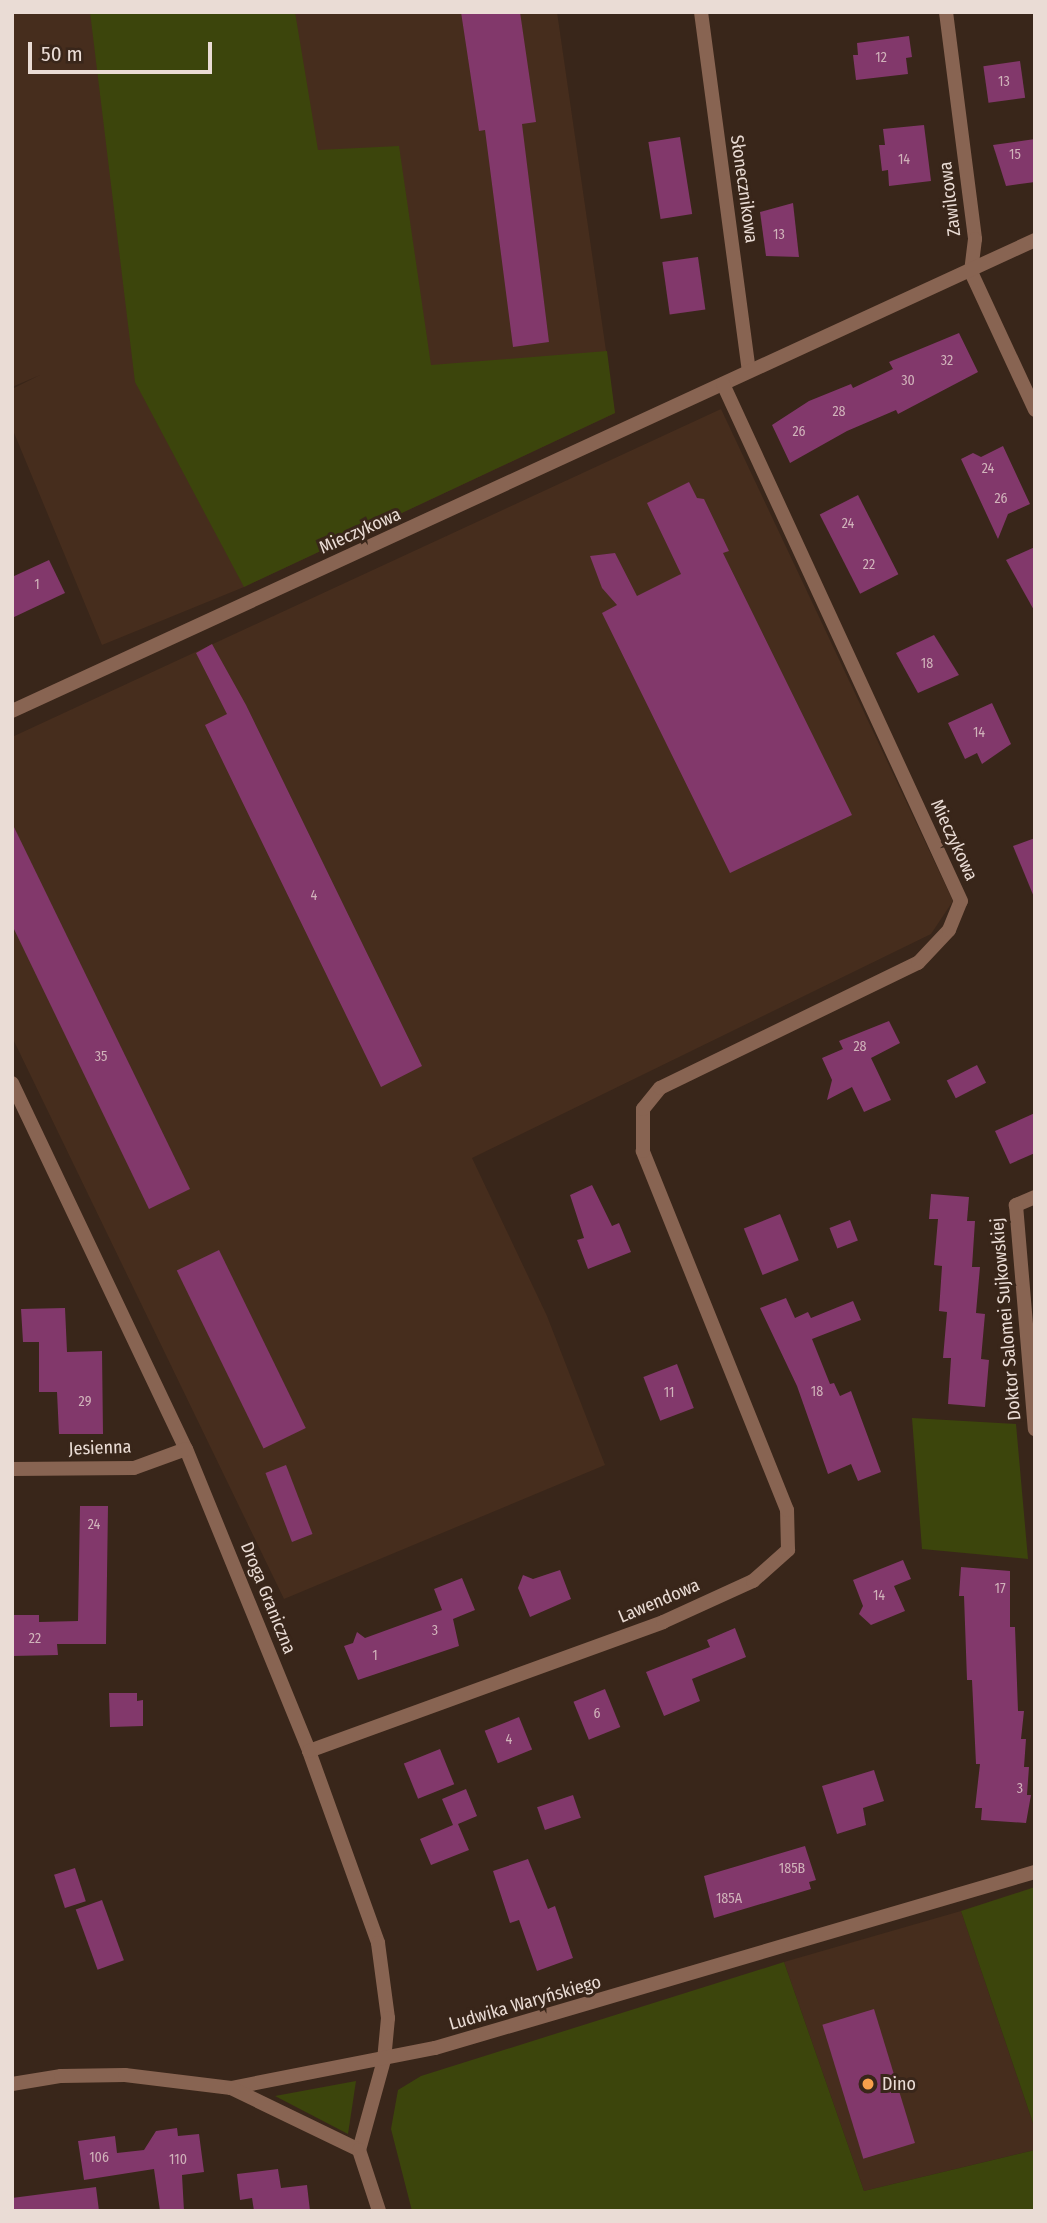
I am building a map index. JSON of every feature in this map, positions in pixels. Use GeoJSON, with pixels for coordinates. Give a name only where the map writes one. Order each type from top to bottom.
{"type":"FeatureCollection","features":[{"type":"Feature","properties":{"kind":"street","name":"Słonecznikowa"},"geometry":{"type":"LineString","coordinates":[[701,12],[749,371]]}},
{"type":"Feature","properties":{"kind":"street","name":"Zawilcowa"},"geometry":{"type":"LineString","coordinates":[[946,12],[975,239],[971,272]]}},
{"type":"Feature","properties":{"kind":"street","name":"Mieczykowa"},"geometry":{"type":"LineString","coordinates":[[12,712],[749,371],[971,272],[1035,240]]}},
{"type":"Feature","properties":{"kind":"street"},"geometry":{"type":"LineString","coordinates":[[971,272],[1035,410]]}},
{"type":"Feature","properties":{"kind":"street","name":"Mieczykowa"},"geometry":{"type":"LineString","coordinates":[[712,1326],[643,1151],[643,1110],[660,1088],[918,964],[949,930],[961,901],[723,384]]}},
{"type":"Feature","properties":{"kind":"street","name":"Droga Graniczna"},"geometry":{"type":"LineString","coordinates":[[12,1083],[186,1449],[309,1751],[378,1943],[388,2018],[384,2060],[359,2150]]}},
{"type":"Feature","properties":{"kind":"street","name":"Doktor Salomei Sujkowskiej"},"geometry":{"type":"LineString","coordinates":[[1035,1197],[1016,1205],[1035,1429]]}},
{"type":"Feature","properties":{"kind":"street","name":"Lawendowa"},"geometry":{"type":"LineString","coordinates":[[309,1751],[663,1622],[753,1581],[788,1550],[787,1510],[712,1326]]}},
{"type":"Feature","properties":{"kind":"street","name":"Jesienna"},"geometry":{"type":"LineString","coordinates":[[12,1469],[134,1468],[186,1449]]}},
{"type":"Feature","properties":{"kind":"street","name":"Ludwika Waryńskiego"},"geometry":{"type":"LineString","coordinates":[[12,2084],[61,2076],[125,2075],[231,2088],[384,2060],[642,1990],[1035,1872]]}},
{"type":"Feature","properties":{"kind":"street"},"geometry":{"type":"LineString","coordinates":[[231,2088],[359,2150],[379,2211]]}},
{"type":"Feature","properties":{"kind":"shaded area"},"geometry":{"type":"Polygon","coordinates":[[[12,12],[557,12],[615,413],[244,587],[102,645],[12,428],[12,389],[40,375],[12,387],[12,12]]]}},
{"type":"Feature","properties":{"kind":"shaded area"},"geometry":{"type":"Polygon","coordinates":[[[721,409],[953,901],[931,934],[472,1158],[547,1316],[605,1465],[284,1599],[12,1037],[12,737],[721,409]]]}},
{"type":"Feature","properties":{"kind":"shaded area"},"geometry":{"type":"Polygon","coordinates":[[[961,1911],[1035,2129],[1035,2150],[864,2191],[784,1962],[961,1911]]]}},
{"type":"Feature","properties":{"kind":"green space"},"geometry":{"type":"Polygon","coordinates":[[[90,12],[295,12],[318,150],[399,146],[431,365],[607,351],[615,413],[244,587],[135,382],[90,12]]]}},
{"type":"Feature","properties":{"kind":"green space"},"geometry":{"type":"Polygon","coordinates":[[[912,1418],[1016,1424],[1028,1559],[922,1549],[912,1418]]]}},
{"type":"Feature","properties":{"kind":"green space"},"geometry":{"type":"Polygon","coordinates":[[[1035,1887],[1035,2129],[961,1911],[1035,1887]]]}},
{"type":"Feature","properties":{"kind":"green space"},"geometry":{"type":"Polygon","coordinates":[[[784,1962],[864,2191],[1035,2150],[1035,2211],[412,2211],[391,2129],[398,2090],[421,2076],[784,1962]]]}},
{"type":"Feature","properties":{"kind":"green space"},"geometry":{"type":"Polygon","coordinates":[[[356,2081],[348,2134],[275,2096],[356,2081]]]}},
{"type":"Feature","properties":{"kind":"building"},"geometry":{"type":"Polygon","coordinates":[[[461,12],[520,12],[536,122],[522,124],[549,342],[513,347],[485,130],[479,131],[461,12]]]}},
{"type":"Feature","properties":{"kind":"building"},"geometry":{"type":"Polygon","coordinates":[[[909,36],[912,57],[906,58],[908,74],[856,80],[853,55],[858,55],[857,43],[909,36]]]}},
{"type":"Feature","properties":{"kind":"building"},"geometry":{"type":"Polygon","coordinates":[[[1020,61],[1025,98],[989,103],[983,66],[1020,61]]]}},
{"type":"Feature","properties":{"kind":"building"},"geometry":{"type":"Polygon","coordinates":[[[924,125],[931,181],[889,186],[888,170],[882,171],[879,145],[885,145],[883,129],[924,125]]]}},
{"type":"Feature","properties":{"kind":"building"},"geometry":{"type":"Polygon","coordinates":[[[680,137],[692,214],[661,219],[648,142],[680,137]]]}},
{"type":"Feature","properties":{"kind":"building"},"geometry":{"type":"Polygon","coordinates":[[[1035,139],[1035,182],[1006,186],[993,145],[1035,139]]]}},
{"type":"Feature","properties":{"kind":"building"},"geometry":{"type":"Polygon","coordinates":[[[793,203],[799,257],[766,256],[760,212],[793,203]]]}},
{"type":"Feature","properties":{"kind":"building"},"geometry":{"type":"Polygon","coordinates":[[[698,257],[705,309],[670,314],[662,262],[698,257]]]}},
{"type":"Feature","properties":{"kind":"building"},"geometry":{"type":"Polygon","coordinates":[[[959,333],[978,372],[898,414],[896,410],[847,431],[790,463],[772,425],[809,401],[851,384],[853,388],[893,369],[889,362],[959,333]]]}},
{"type":"Feature","properties":{"kind":"building"},"geometry":{"type":"Polygon","coordinates":[[[1003,446],[1030,504],[1008,514],[998,539],[961,459],[973,453],[981,457],[1003,446]]]}},
{"type":"Feature","properties":{"kind":"building"},"geometry":{"type":"Polygon","coordinates":[[[689,482],[697,498],[704,499],[729,551],[723,553],[852,815],[730,873],[602,613],[617,605],[602,588],[590,556],[615,553],[637,596],[681,574],[647,503],[689,482]]]}},
{"type":"Feature","properties":{"kind":"building"},"geometry":{"type":"Polygon","coordinates":[[[858,495],[898,574],[860,594],[820,515],[858,495]]]}},
{"type":"Feature","properties":{"kind":"building"},"geometry":{"type":"Polygon","coordinates":[[[1035,547],[1035,612],[1006,560],[1035,547]]]}},
{"type":"Feature","properties":{"kind":"building"},"geometry":{"type":"Polygon","coordinates":[[[49,560],[65,593],[12,618],[12,577],[49,560]]]}},
{"type":"Feature","properties":{"kind":"building"},"geometry":{"type":"Polygon","coordinates":[[[934,635],[959,675],[918,693],[896,653],[934,635]]]}},
{"type":"Feature","properties":{"kind":"building"},"geometry":{"type":"Polygon","coordinates":[[[212,644],[246,705],[422,1066],[381,1087],[205,725],[227,714],[196,653],[212,644]]]}},
{"type":"Feature","properties":{"kind":"building"},"geometry":{"type":"Polygon","coordinates":[[[992,703],[1011,744],[982,764],[977,753],[965,759],[948,723],[992,703]]]}},
{"type":"Feature","properties":{"kind":"building"},"geometry":{"type":"Polygon","coordinates":[[[12,823],[190,1189],[149,1209],[12,925],[12,823]]]}},
{"type":"Feature","properties":{"kind":"building"},"geometry":{"type":"Polygon","coordinates":[[[1035,838],[1035,897],[1034,897],[1013,846],[1035,838]]]}},
{"type":"Feature","properties":{"kind":"building"},"geometry":{"type":"Polygon","coordinates":[[[889,1021],[900,1043],[871,1058],[891,1100],[864,1112],[852,1087],[827,1100],[832,1080],[822,1058],[843,1049],[839,1041],[889,1021]]]}},
{"type":"Feature","properties":{"kind":"building"},"geometry":{"type":"Polygon","coordinates":[[[977,1065],[986,1083],[956,1098],[947,1080],[977,1065]]]}},
{"type":"Feature","properties":{"kind":"building"},"geometry":{"type":"Polygon","coordinates":[[[1035,1113],[1035,1153],[1010,1164],[995,1131],[1035,1113]]]}},
{"type":"Feature","properties":{"kind":"building"},"geometry":{"type":"Polygon","coordinates":[[[592,1185],[612,1226],[619,1223],[631,1252],[588,1269],[577,1240],[584,1238],[570,1195],[592,1185]]]}},
{"type":"Feature","properties":{"kind":"building"},"geometry":{"type":"Polygon","coordinates":[[[931,1194],[969,1197],[967,1221],[975,1221],[972,1267],[980,1267],[976,1313],[985,1314],[981,1359],[989,1360],[985,1407],[948,1404],[951,1358],[943,1358],[947,1312],[939,1311],[942,1266],[934,1265],[938,1219],[929,1219],[931,1194]]]}},
{"type":"Feature","properties":{"kind":"building"},"geometry":{"type":"Polygon","coordinates":[[[780,1214],[799,1260],[763,1275],[744,1229],[780,1214]]]}},
{"type":"Feature","properties":{"kind":"building"},"geometry":{"type":"Polygon","coordinates":[[[850,1220],[858,1241],[837,1248],[829,1228],[850,1220]]]}},
{"type":"Feature","properties":{"kind":"building"},"geometry":{"type":"Polygon","coordinates":[[[219,1250],[306,1428],[264,1449],[177,1271],[219,1250]]]}},
{"type":"Feature","properties":{"kind":"building"},"geometry":{"type":"Polygon","coordinates":[[[786,1298],[795,1318],[808,1312],[811,1318],[853,1301],[861,1320],[812,1339],[830,1384],[834,1383],[840,1396],[851,1391],[881,1472],[858,1481],[851,1464],[828,1474],[797,1386],[760,1308],[786,1298]]]}},
{"type":"Feature","properties":{"kind":"building"},"geometry":{"type":"Polygon","coordinates":[[[65,1308],[67,1352],[102,1351],[103,1434],[59,1434],[57,1392],[39,1392],[39,1342],[23,1342],[21,1309],[65,1308]]]}},
{"type":"Feature","properties":{"kind":"building"},"geometry":{"type":"Polygon","coordinates":[[[677,1364],[694,1408],[660,1421],[643,1377],[677,1364]]]}},
{"type":"Feature","properties":{"kind":"building"},"geometry":{"type":"Polygon","coordinates":[[[286,1465],[313,1534],[292,1542],[265,1473],[286,1465]]]}},
{"type":"Feature","properties":{"kind":"building"},"geometry":{"type":"Polygon","coordinates":[[[80,1506],[108,1506],[106,1644],[57,1644],[58,1655],[12,1656],[12,1615],[39,1615],[39,1622],[78,1621],[80,1506]]]}},
{"type":"Feature","properties":{"kind":"building"},"geometry":{"type":"Polygon","coordinates":[[[903,1560],[911,1579],[894,1586],[905,1611],[871,1625],[859,1614],[863,1606],[853,1580],[903,1560]]]}},
{"type":"Feature","properties":{"kind":"building"},"geometry":{"type":"Polygon","coordinates":[[[961,1567],[1010,1571],[1010,1627],[1015,1627],[1018,1711],[1024,1711],[1021,1739],[1026,1739],[1024,1767],[1029,1767],[1027,1795],[1031,1795],[1026,1823],[981,1820],[982,1808],[975,1808],[980,1764],[976,1764],[972,1680],[967,1680],[964,1596],[959,1596],[961,1567]]]}},
{"type":"Feature","properties":{"kind":"building"},"geometry":{"type":"Polygon","coordinates":[[[560,1570],[571,1599],[530,1617],[518,1588],[523,1575],[533,1579],[560,1570]]]}},
{"type":"Feature","properties":{"kind":"building"},"geometry":{"type":"Polygon","coordinates":[[[462,1578],[475,1610],[453,1619],[459,1646],[358,1680],[344,1646],[353,1643],[357,1632],[365,1638],[442,1610],[434,1589],[462,1578]]]}},
{"type":"Feature","properties":{"kind":"building"},"geometry":{"type":"Polygon","coordinates":[[[735,1628],[746,1657],[692,1679],[700,1701],[664,1716],[646,1672],[710,1647],[707,1640],[735,1628]]]}},
{"type":"Feature","properties":{"kind":"building"},"geometry":{"type":"Polygon","coordinates":[[[605,1689],[620,1727],[589,1740],[573,1702],[605,1689]]]}},
{"type":"Feature","properties":{"kind":"building"},"geometry":{"type":"Polygon","coordinates":[[[109,1693],[137,1693],[137,1701],[143,1700],[143,1726],[110,1727],[109,1693]]]}},
{"type":"Feature","properties":{"kind":"building"},"geometry":{"type":"Polygon","coordinates":[[[519,1717],[532,1749],[498,1763],[485,1731],[519,1717]]]}},
{"type":"Feature","properties":{"kind":"building"},"geometry":{"type":"Polygon","coordinates":[[[440,1749],[454,1784],[418,1799],[404,1764],[440,1749]]]}},
{"type":"Feature","properties":{"kind":"building"},"geometry":{"type":"Polygon","coordinates":[[[874,1770],[884,1801],[863,1808],[866,1825],[837,1834],[822,1786],[874,1770]]]}},
{"type":"Feature","properties":{"kind":"building"},"geometry":{"type":"Polygon","coordinates":[[[466,1789],[477,1816],[458,1824],[469,1850],[431,1865],[420,1839],[453,1825],[442,1799],[466,1789]]]}},
{"type":"Feature","properties":{"kind":"building"},"geometry":{"type":"Polygon","coordinates":[[[573,1795],[581,1818],[545,1830],[537,1807],[573,1795]]]}},
{"type":"Feature","properties":{"kind":"building"},"geometry":{"type":"Polygon","coordinates":[[[805,1846],[816,1880],[809,1882],[811,1889],[714,1918],[704,1876],[805,1846]]]}},
{"type":"Feature","properties":{"kind":"building"},"geometry":{"type":"Polygon","coordinates":[[[528,1859],[548,1909],[555,1906],[573,1958],[537,1971],[519,1920],[510,1923],[493,1871],[528,1859]]]}},
{"type":"Feature","properties":{"kind":"building"},"geometry":{"type":"Polygon","coordinates":[[[75,1868],[86,1901],[65,1908],[54,1875],[75,1868]]]}},
{"type":"Feature","properties":{"kind":"building"},"geometry":{"type":"Polygon","coordinates":[[[102,1900],[124,1960],[98,1970],[76,1910],[102,1900]]]}},
{"type":"Feature","properties":{"kind":"building","name":"Dino"},"geometry":{"type":"Polygon","coordinates":[[[874,2009],[915,2143],[863,2159],[822,2025],[874,2009]]]}},
{"type":"Feature","properties":{"kind":"building"},"geometry":{"type":"Polygon","coordinates":[[[177,2128],[178,2136],[199,2134],[204,2172],[182,2175],[184,2211],[160,2211],[154,2169],[84,2180],[78,2141],[115,2136],[117,2153],[144,2150],[156,2131],[177,2128]]]}},
{"type":"Feature","properties":{"kind":"building"},"geometry":{"type":"Polygon","coordinates":[[[278,2169],[281,2188],[307,2185],[310,2211],[254,2211],[252,2198],[240,2200],[237,2174],[278,2169]]]}},
{"type":"Feature","properties":{"kind":"building"},"geometry":{"type":"Polygon","coordinates":[[[96,2187],[99,2211],[12,2211],[12,2198],[96,2187]]]}},
{"type":"Feature","properties":{"kind":"place","name":"Dino"},"geometry":{"type":"Point","coordinates":[868,2084]}}]}
